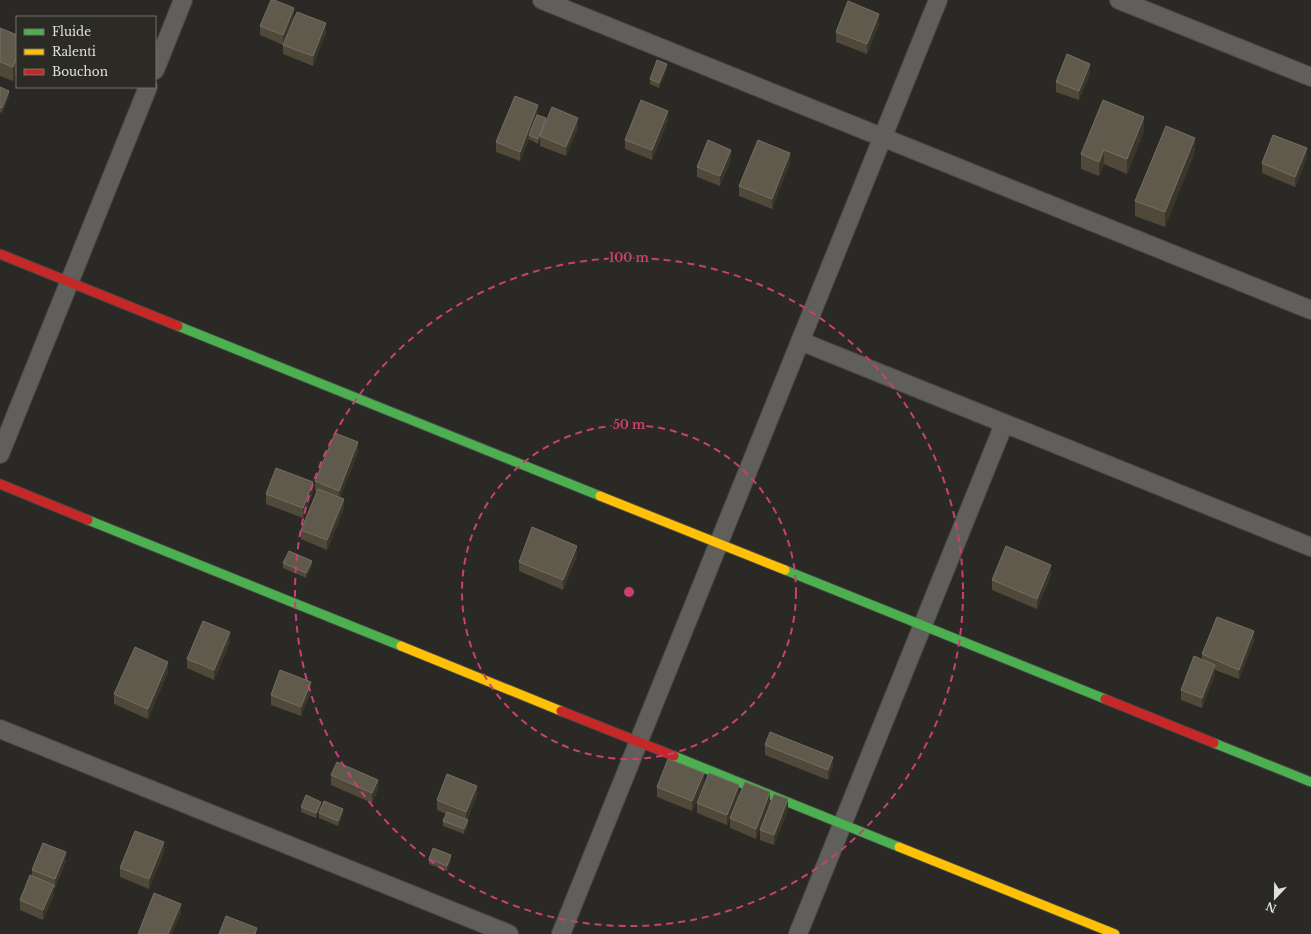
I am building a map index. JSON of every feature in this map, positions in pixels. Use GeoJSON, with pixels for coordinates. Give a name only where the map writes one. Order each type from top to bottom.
{"type":"FeatureCollection","features":[{"type":"Feature","properties":{"kind":"street"},"geometry":{"type":"LineString","coordinates":[[156,68],[183,0]]}},
{"type":"Feature","properties":{"kind":"street"},"geometry":{"type":"LineString","coordinates":[[542,0],[1311,310]]}},
{"type":"Feature","properties":{"kind":"street"},"geometry":{"type":"LineString","coordinates":[[561,934],[938,0]]}},
{"type":"Feature","properties":{"kind":"street"},"geometry":{"type":"LineString","coordinates":[[1119,0],[1311,77]]}},
{"type":"Feature","properties":{"kind":"street"},"geometry":{"type":"LineString","coordinates":[[0,454],[148,88]]}},
{"type":"Feature","properties":{"kind":"street"},"geometry":{"type":"LineString","coordinates":[[0,254],[1311,782]]}},
{"type":"Feature","properties":{"kind":"street"},"geometry":{"type":"LineString","coordinates":[[800,341],[1311,547]]}},
{"type":"Feature","properties":{"kind":"street"},"geometry":{"type":"LineString","coordinates":[[798,934],[1004,424]]}},
{"type":"Feature","properties":{"kind":"street"},"geometry":{"type":"LineString","coordinates":[[0,484],[1115,934]]}},
{"type":"Feature","properties":{"kind":"street"},"geometry":{"type":"LineString","coordinates":[[0,728],[509,934]]}},
{"type":"Feature","properties":{"kind":"building"},"geometry":{"type":"Polygon","coordinates":[[[271,0],[294,8],[283,35],[260,26],[271,0]]]}},
{"type":"Feature","properties":{"kind":"building"},"geometry":{"type":"Polygon","coordinates":[[[848,1],[879,14],[867,44],[836,32],[848,1]]]}},
{"type":"Feature","properties":{"kind":"building"},"geometry":{"type":"Polygon","coordinates":[[[297,12],[326,23],[313,56],[283,45],[297,12]]]}},
{"type":"Feature","properties":{"kind":"building"},"geometry":{"type":"Polygon","coordinates":[[[0,28],[16,35],[16,59],[13,67],[0,62],[0,28]]]}},
{"type":"Feature","properties":{"kind":"building"},"geometry":{"type":"Polygon","coordinates":[[[1067,54],[1090,64],[1079,91],[1056,82],[1067,54]]]}},
{"type":"Feature","properties":{"kind":"building"},"geometry":{"type":"Polygon","coordinates":[[[657,60],[667,64],[659,83],[650,79],[657,60]]]}},
{"type":"Feature","properties":{"kind":"building"},"geometry":{"type":"Polygon","coordinates":[[[0,87],[9,91],[2,108],[0,107],[0,87]]]}},
{"type":"Feature","properties":{"kind":"building"},"geometry":{"type":"Polygon","coordinates":[[[515,96],[538,105],[520,152],[496,142],[515,96]]]}},
{"type":"Feature","properties":{"kind":"building"},"geometry":{"type":"Polygon","coordinates":[[[641,100],[668,111],[652,150],[625,140],[641,100]]]}},
{"type":"Feature","properties":{"kind":"building"},"geometry":{"type":"Polygon","coordinates":[[[1103,100],[1144,117],[1127,159],[1104,150],[1099,162],[1081,154],[1103,100]]]}},
{"type":"Feature","properties":{"kind":"building"},"geometry":{"type":"Polygon","coordinates":[[[552,107],[578,118],[566,147],[540,136],[552,107]]]}},
{"type":"Feature","properties":{"kind":"building"},"geometry":{"type":"Polygon","coordinates":[[[537,115],[546,118],[538,139],[529,135],[537,115]]]}},
{"type":"Feature","properties":{"kind":"building"},"geometry":{"type":"Polygon","coordinates":[[[1166,126],[1195,138],[1165,212],[1135,201],[1166,126]]]}},
{"type":"Feature","properties":{"kind":"building"},"geometry":{"type":"Polygon","coordinates":[[[1273,135],[1307,148],[1295,177],[1262,163],[1273,135]]]}},
{"type":"Feature","properties":{"kind":"building"},"geometry":{"type":"Polygon","coordinates":[[[708,140],[731,150],[720,176],[697,167],[708,140]]]}},
{"type":"Feature","properties":{"kind":"building"},"geometry":{"type":"Polygon","coordinates":[[[758,140],[790,153],[772,199],[739,186],[758,140]]]}},
{"type":"Feature","properties":{"kind":"building"},"geometry":{"type":"Polygon","coordinates":[[[335,433],[358,442],[339,491],[315,481],[335,433]]]}},
{"type":"Feature","properties":{"kind":"building"},"geometry":{"type":"Polygon","coordinates":[[[276,468],[313,482],[303,508],[266,494],[276,468]]]}},
{"type":"Feature","properties":{"kind":"building"},"geometry":{"type":"Polygon","coordinates":[[[318,489],[344,499],[327,540],[301,530],[318,489]]]}},
{"type":"Feature","properties":{"kind":"building"},"geometry":{"type":"Polygon","coordinates":[[[532,527],[577,546],[563,580],[519,562],[532,527]]]}},
{"type":"Feature","properties":{"kind":"building"},"geometry":{"type":"Polygon","coordinates":[[[1006,546],[1051,565],[1037,599],[992,580],[1006,546]]]}},
{"type":"Feature","properties":{"kind":"building"},"geometry":{"type":"Polygon","coordinates":[[[289,551],[312,561],[306,573],[283,563],[289,551]]]}},
{"type":"Feature","properties":{"kind":"building"},"geometry":{"type":"Polygon","coordinates":[[[1217,617],[1254,631],[1239,670],[1202,654],[1217,617]]]}},
{"type":"Feature","properties":{"kind":"building"},"geometry":{"type":"Polygon","coordinates":[[[203,621],[230,632],[214,670],[187,659],[203,621]]]}},
{"type":"Feature","properties":{"kind":"building"},"geometry":{"type":"Polygon","coordinates":[[[135,647],[168,662],[148,709],[114,694],[135,647]]]}},
{"type":"Feature","properties":{"kind":"building"},"geometry":{"type":"Polygon","coordinates":[[[1194,656],[1215,665],[1202,698],[1181,690],[1194,656]]]}},
{"type":"Feature","properties":{"kind":"building"},"geometry":{"type":"Polygon","coordinates":[[[280,670],[311,682],[301,707],[271,695],[280,670]]]}},
{"type":"Feature","properties":{"kind":"building"},"geometry":{"type":"Polygon","coordinates":[[[770,732],[833,757],[828,770],[765,745],[770,732]]]}},
{"type":"Feature","properties":{"kind":"building"},"geometry":{"type":"Polygon","coordinates":[[[668,759],[704,773],[692,801],[657,787],[668,759]]]}},
{"type":"Feature","properties":{"kind":"building"},"geometry":{"type":"Polygon","coordinates":[[[337,762],[378,780],[372,793],[331,775],[337,762]]]}},
{"type":"Feature","properties":{"kind":"building"},"geometry":{"type":"Polygon","coordinates":[[[709,773],[739,785],[727,815],[697,803],[709,773]]]}},
{"type":"Feature","properties":{"kind":"building"},"geometry":{"type":"Polygon","coordinates":[[[447,774],[477,786],[466,812],[437,800],[447,774]]]}},
{"type":"Feature","properties":{"kind":"building"},"geometry":{"type":"Polygon","coordinates":[[[745,782],[770,792],[756,829],[730,818],[745,782]]]}},
{"type":"Feature","properties":{"kind":"building"},"geometry":{"type":"Polygon","coordinates":[[[774,794],[788,799],[774,835],[760,830],[774,794]]]}},
{"type":"Feature","properties":{"kind":"building"},"geometry":{"type":"Polygon","coordinates":[[[306,795],[321,802],[316,813],[301,807],[306,795]]]}},
{"type":"Feature","properties":{"kind":"building"},"geometry":{"type":"Polygon","coordinates":[[[324,801],[343,809],[338,821],[319,813],[324,801]]]}},
{"type":"Feature","properties":{"kind":"building"},"geometry":{"type":"Polygon","coordinates":[[[447,812],[468,820],[464,829],[443,821],[447,812]]]}},
{"type":"Feature","properties":{"kind":"building"},"geometry":{"type":"Polygon","coordinates":[[[135,831],[164,842],[149,879],[120,868],[135,831]]]}},
{"type":"Feature","properties":{"kind":"building"},"geometry":{"type":"Polygon","coordinates":[[[43,843],[66,852],[55,879],[32,870],[43,843]]]}},
{"type":"Feature","properties":{"kind":"building"},"geometry":{"type":"Polygon","coordinates":[[[433,848],[451,855],[447,866],[429,859],[433,848]]]}},
{"type":"Feature","properties":{"kind":"building"},"geometry":{"type":"Polygon","coordinates":[[[30,875],[54,885],[43,910],[20,900],[30,875]]]}},
{"type":"Feature","properties":{"kind":"building"},"geometry":{"type":"Polygon","coordinates":[[[154,893],[181,904],[168,934],[138,934],[154,893]]]}},
{"type":"Feature","properties":{"kind":"building"},"geometry":{"type":"Polygon","coordinates":[[[226,916],[257,928],[255,934],[219,934],[226,916]]]}},
{"type":"Feature","properties":{"kind":"traffic: fast"},"geometry":{"type":"LineString","coordinates":[[178,326],[600,496]]}},
{"type":"Feature","properties":{"kind":"traffic: fast"},"geometry":{"type":"LineString","coordinates":[[88,520],[401,646]]}},
{"type":"Feature","properties":{"kind":"traffic: fast"},"geometry":{"type":"LineString","coordinates":[[785,570],[1105,699]]}},
{"type":"Feature","properties":{"kind":"traffic: fast"},"geometry":{"type":"LineString","coordinates":[[1214,743],[1311,782]]}},
{"type":"Feature","properties":{"kind":"traffic: fast"},"geometry":{"type":"LineString","coordinates":[[674,756],[899,847]]}},
{"type":"Feature","properties":{"kind":"traffic: slow"},"geometry":{"type":"LineString","coordinates":[[600,496],[785,570]]}},
{"type":"Feature","properties":{"kind":"traffic: slow"},"geometry":{"type":"LineString","coordinates":[[401,646],[561,711]]}},
{"type":"Feature","properties":{"kind":"traffic: slow"},"geometry":{"type":"LineString","coordinates":[[899,847],[1115,934]]}},
{"type":"Feature","properties":{"kind":"traffic: jam"},"geometry":{"type":"LineString","coordinates":[[0,254],[178,326]]}},
{"type":"Feature","properties":{"kind":"traffic: jam"},"geometry":{"type":"LineString","coordinates":[[0,484],[88,520]]}},
{"type":"Feature","properties":{"kind":"traffic: jam"},"geometry":{"type":"LineString","coordinates":[[1105,699],[1214,743]]}},
{"type":"Feature","properties":{"kind":"traffic: jam"},"geometry":{"type":"LineString","coordinates":[[561,711],[674,756]]}}]}
